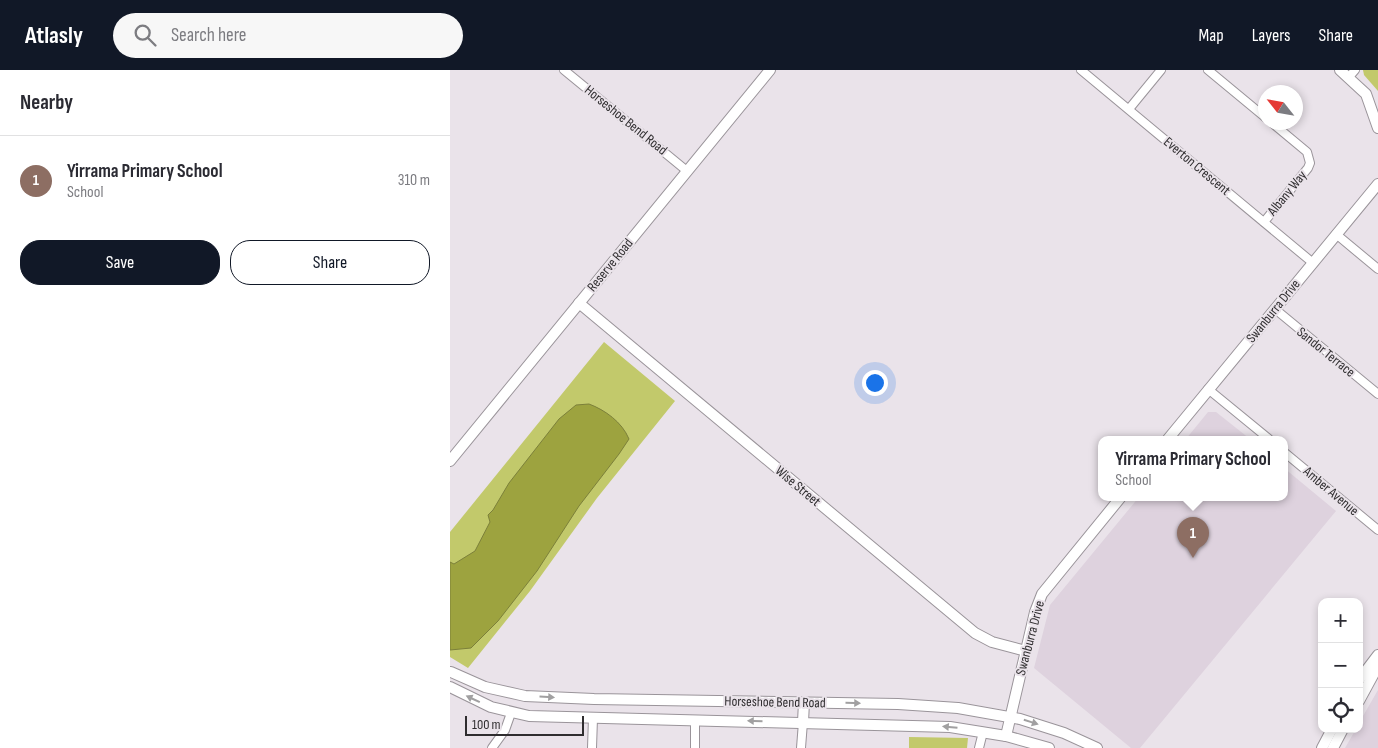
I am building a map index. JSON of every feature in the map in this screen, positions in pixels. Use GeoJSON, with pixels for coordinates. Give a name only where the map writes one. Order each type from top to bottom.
{"type":"FeatureCollection","features":[{"type":"Feature","properties":{"kind":"street","name":"Horseshoe Bend Road"},"geometry":{"type":"LineString","coordinates":[[564,70],[687,171]]}},
{"type":"Feature","properties":{"kind":"street","name":"Reserve Road"},"geometry":{"type":"LineString","coordinates":[[450,461],[770,70]]}},
{"type":"Feature","properties":{"kind":"street","name":"Everton Crescent"},"geometry":{"type":"LineString","coordinates":[[1081,70],[1313,263]]}},
{"type":"Feature","properties":{"kind":"street"},"geometry":{"type":"LineString","coordinates":[[1129,109],[1161,70]]}},
{"type":"Feature","properties":{"kind":"street"},"geometry":{"type":"LineString","coordinates":[[1208,70],[1258,111]]}},
{"type":"Feature","properties":{"kind":"street"},"geometry":{"type":"LineString","coordinates":[[1340,70],[1352,74],[1366,94],[1378,128]]}},
{"type":"Feature","properties":{"kind":"street","name":"Albany Way"},"geometry":{"type":"LineString","coordinates":[[1264,222],[1310,163],[1307,152],[1281,130]]}},
{"type":"Feature","properties":{"kind":"street","name":"Swanburra Drive"},"geometry":{"type":"LineString","coordinates":[[1170,436],[1378,184]]}},
{"type":"Feature","properties":{"kind":"street"},"geometry":{"type":"LineString","coordinates":[[1336,234],[1378,268]]}},
{"type":"Feature","properties":{"kind":"street","name":"Wise Street"},"geometry":{"type":"LineString","coordinates":[[579,303],[976,634],[992,642],[1026,651]]}},
{"type":"Feature","properties":{"kind":"street","name":"Sandor Terrace"},"geometry":{"type":"LineString","coordinates":[[1275,309],[1378,394]]}},
{"type":"Feature","properties":{"kind":"street"},"geometry":{"type":"LineString","coordinates":[[1208,389],[1265,436]]}},
{"type":"Feature","properties":{"kind":"street","name":"Amber Avenue"},"geometry":{"type":"LineString","coordinates":[[1288,455],[1377,526]]}},
{"type":"Feature","properties":{"kind":"street","name":"Swanburra Drive"},"geometry":{"type":"LineString","coordinates":[[1006,736],[1035,612],[1042,594],[1118,501]]}},
{"type":"Feature","properties":{"kind":"street"},"geometry":{"type":"LineString","coordinates":[[1363,675],[1378,655]]}},
{"type":"Feature","properties":{"kind":"street"},"geometry":{"type":"LineString","coordinates":[[1363,693],[1378,666]]}},
{"type":"Feature","properties":{"kind":"street","name":"Horseshoe Bend Road"},"geometry":{"type":"LineString","coordinates":[[451,672],[485,687],[515,695],[594,699],[937,706],[975,710],[1035,723],[1084,745],[1097,748]]}},
{"type":"Feature","properties":{"kind":"street","name":"Horseshoe Bend Road"},"geometry":{"type":"LineString","coordinates":[[450,687],[483,704],[511,713],[529,716],[950,727],[1006,736],[1049,748]]}},
{"type":"Feature","properties":{"kind":"street"},"geometry":{"type":"LineString","coordinates":[[492,748],[505,730],[515,695]]}},
{"type":"Feature","properties":{"kind":"street"},"geometry":{"type":"LineString","coordinates":[[592,748],[594,699]]}},
{"type":"Feature","properties":{"kind":"street"},"geometry":{"type":"LineString","coordinates":[[801,748],[804,702]]}},
{"type":"Feature","properties":{"kind":"street"},"geometry":{"type":"LineString","coordinates":[[695,748],[696,721]]}},
{"type":"Feature","properties":{"kind":"street"},"geometry":{"type":"LineString","coordinates":[[979,748],[982,732]]}},
{"type":"Feature","properties":{"kind":"street"},"geometry":{"type":"LineString","coordinates":[[1322,748],[1332,739]]}},
{"type":"Feature","properties":{"kind":"shaded area"},"geometry":{"type":"Polygon","coordinates":[[[1363,70],[1378,70],[1378,91],[1364,75],[1363,70]]]}},
{"type":"Feature","properties":{"kind":"shaded area"},"geometry":{"type":"Polygon","coordinates":[[[604,342],[675,401],[597,498],[530,591],[468,668],[450,657],[450,532],[604,342]]]}},
{"type":"Feature","properties":{"kind":"shaded area"},"geometry":{"type":"Polygon","coordinates":[[[589,404],[612,417],[622,427],[629,439],[579,506],[537,571],[498,621],[471,648],[450,650],[450,562],[454,564],[475,551],[490,522],[488,515],[509,483],[559,419],[576,405],[589,404]]]}},
{"type":"Feature","properties":{"kind":"shaded area"},"geometry":{"type":"Polygon","coordinates":[[[1208,412],[1216,412],[1246,436],[1188,436],[1208,412]]]}},
{"type":"Feature","properties":{"kind":"shaded area"},"geometry":{"type":"Polygon","coordinates":[[[1288,471],[1336,511],[1140,748],[1131,748],[1034,668],[1050,605],[1136,501],[1288,501],[1288,471]]]}},
{"type":"Feature","properties":{"kind":"shaded area"},"geometry":{"type":"Polygon","coordinates":[[[1378,690],[1378,748],[1345,748],[1354,733],[1363,733],[1363,716],[1378,690]]]}},
{"type":"Feature","properties":{"kind":"shaded area"},"geometry":{"type":"Polygon","coordinates":[[[909,737],[968,738],[967,748],[909,748],[909,737]]]}},
{"type":"Feature","properties":{"kind":"place","name":"Yirrama Primary School"},"geometry":{"type":"Point","coordinates":[1193,558]}}]}
